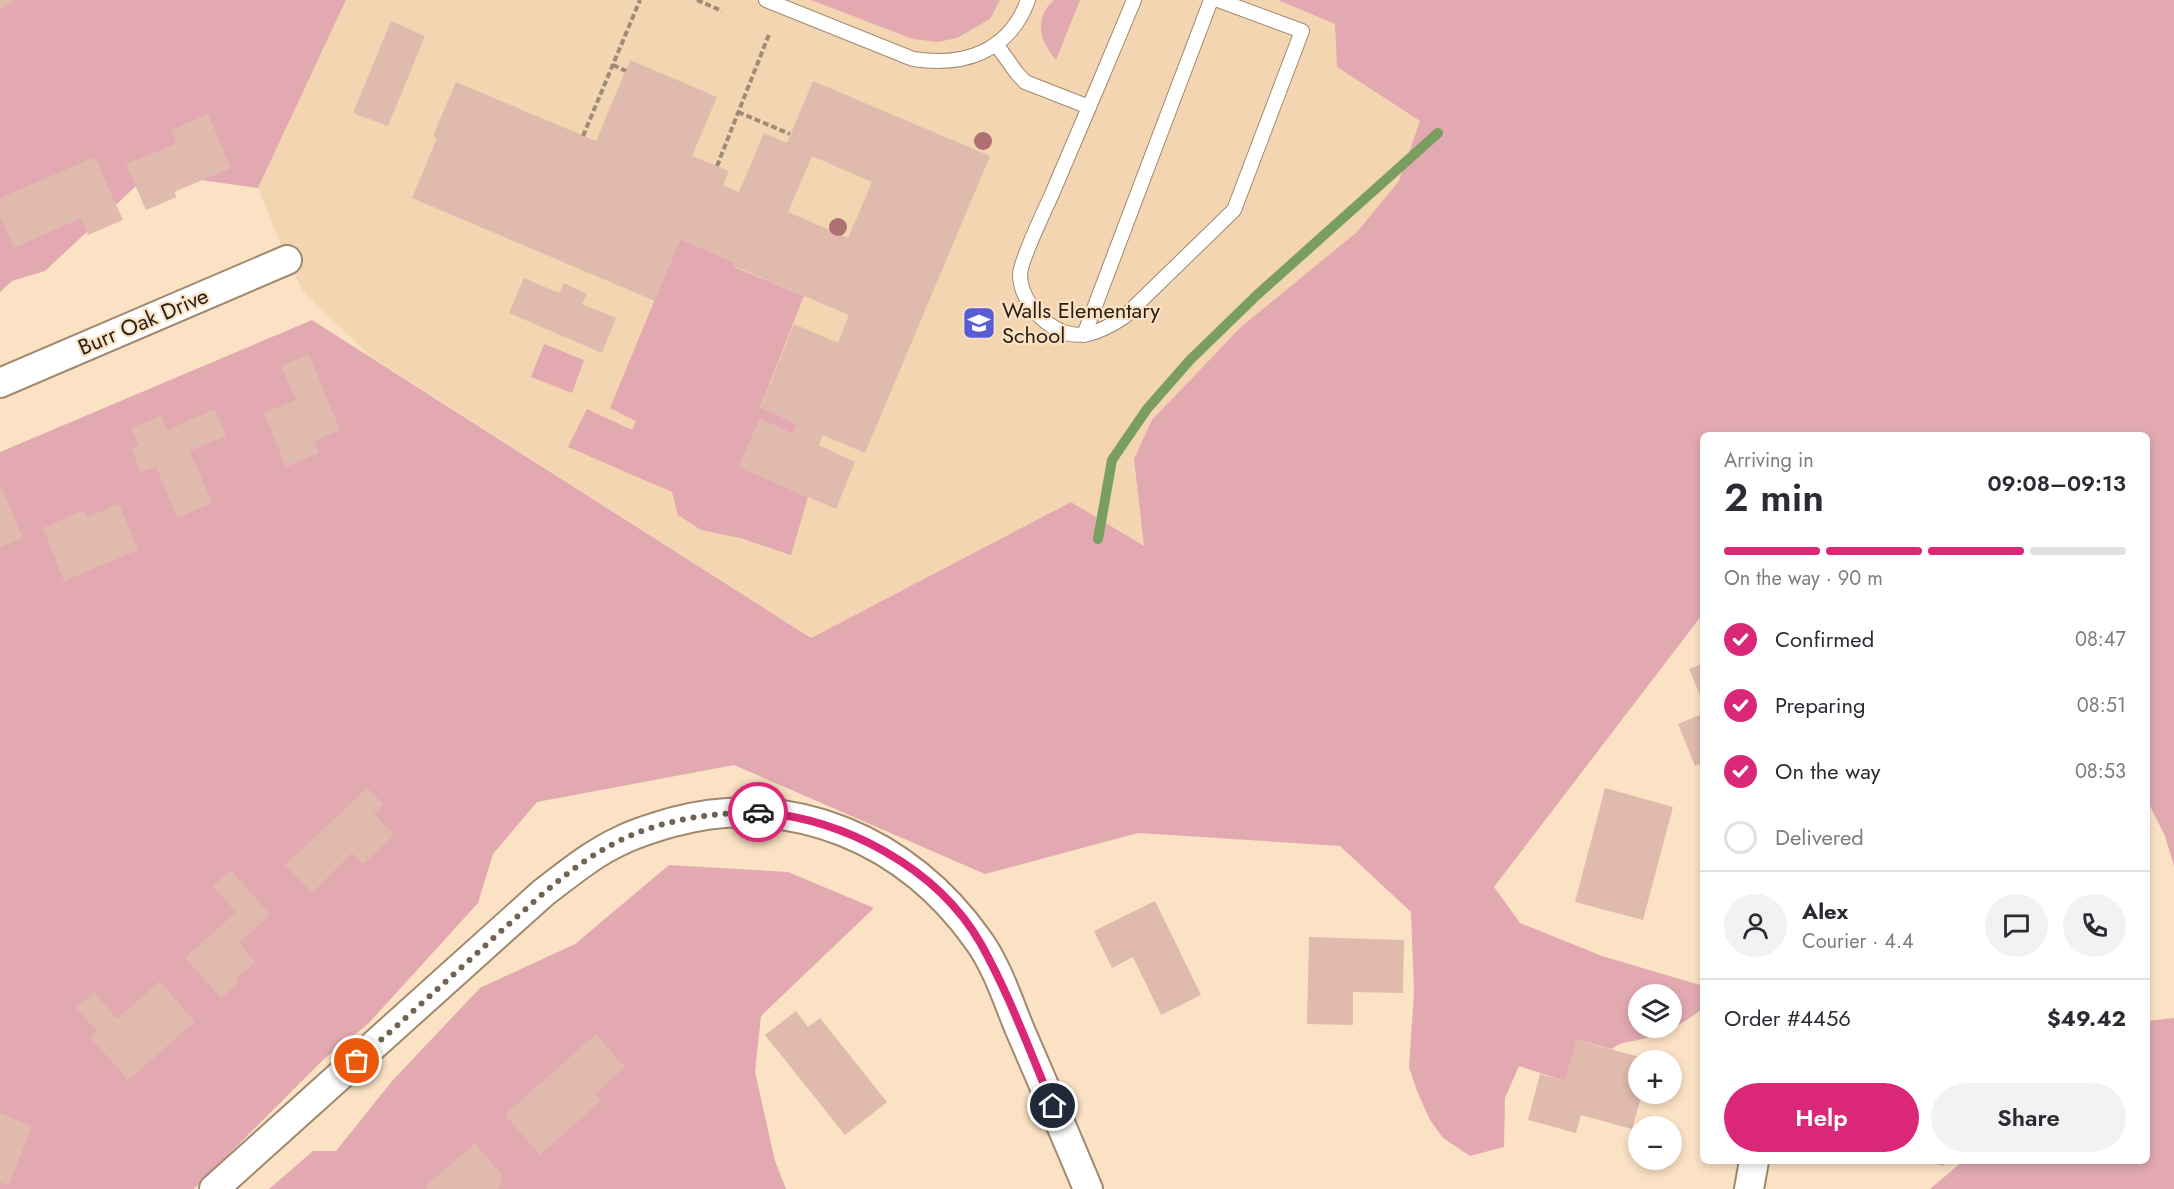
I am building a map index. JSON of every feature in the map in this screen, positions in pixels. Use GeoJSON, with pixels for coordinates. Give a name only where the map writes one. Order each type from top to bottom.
{"type":"FeatureCollection","features":[{"type":"Feature","properties":{"kind":"street","name":"Burr Oak Drive"},"geometry":{"type":"LineString","coordinates":[[0,383],[287,260]]}},
{"type":"Feature","properties":{"kind":"street"},"geometry":{"type":"LineString","coordinates":[[214,1189],[543,893],[585,860],[622,839],[651,828],[716,813],[760,812],[801,818],[840,829],[883,850],[916,872],[950,903],[980,942],[1000,982],[1088,1189]]}},
{"type":"Feature","properties":{"kind":"street"},"geometry":{"type":"LineString","coordinates":[[1749,1189],[1753,1164]]}},
{"type":"Feature","properties":{"kind":"lane"},"geometry":{"type":"LineString","coordinates":[[766,0],[913,59],[935,63],[956,61],[977,55],[996,44],[1012,28],[1028,0]]}},
{"type":"Feature","properties":{"kind":"lane"},"geometry":{"type":"LineString","coordinates":[[1134,0],[1020,274],[1027,298],[1035,312],[1064,333],[1084,335],[1106,329],[1125,317],[1234,210],[1302,31],[1218,0]]}},
{"type":"Feature","properties":{"kind":"lane"},"geometry":{"type":"LineString","coordinates":[[1084,335],[1211,0]]}},
{"type":"Feature","properties":{"kind":"lane"},"geometry":{"type":"LineString","coordinates":[[996,44],[1025,82],[1089,107]]}},
{"type":"Feature","properties":{"kind":"path"},"geometry":{"type":"LineString","coordinates":[[583,136],[640,0]]}},
{"type":"Feature","properties":{"kind":"path"},"geometry":{"type":"LineString","coordinates":[[696,0],[722,11]]}},
{"type":"Feature","properties":{"kind":"path"},"geometry":{"type":"LineString","coordinates":[[717,166],[770,32]]}},
{"type":"Feature","properties":{"kind":"path"},"geometry":{"type":"LineString","coordinates":[[613,65],[626,71]]}},
{"type":"Feature","properties":{"kind":"path"},"geometry":{"type":"LineString","coordinates":[[738,112],[790,134]]}},
{"type":"Feature","properties":{"kind":"shaded area"},"geometry":{"type":"Polygon","coordinates":[[[0,0],[346,0],[258,188],[150,173],[45,271],[12,281],[0,292],[0,0]]]}},
{"type":"Feature","properties":{"kind":"shaded area","name":"Walls Elementary School"},"geometry":{"type":"Polygon","coordinates":[[[346,0],[1380,0],[1336,24],[1337,67],[1420,121],[1358,677],[1071,502],[811,638],[370,356],[302,290],[287,260],[258,188],[346,0]]]}},
{"type":"Feature","properties":{"kind":"shaded area"},"geometry":{"type":"Polygon","coordinates":[[[811,0],[1000,0],[990,19],[957,38],[938,42],[913,39],[811,0]]]}},
{"type":"Feature","properties":{"kind":"shaded area"},"geometry":{"type":"Polygon","coordinates":[[[1054,0],[1080,0],[1056,60],[1046,46],[1041,30],[1043,14],[1054,0]]]}},
{"type":"Feature","properties":{"kind":"shaded area"},"geometry":{"type":"Polygon","coordinates":[[[1278,0],[2174,0],[2174,866],[2165,836],[2150,806],[2150,432],[1700,432],[1700,618],[1494,887],[1520,923],[1602,956],[1700,985],[1700,1010],[1682,1023],[1682,984],[1628,984],[1628,1038],[1647,1038],[1621,1043],[1612,1049],[1577,1040],[1565,1081],[1519,1066],[1505,1098],[1504,1147],[1470,1156],[1443,1138],[1430,1120],[1409,1067],[1414,992],[1411,912],[1340,846],[1138,833],[985,874],[734,765],[537,802],[493,854],[478,903],[368,1024],[324,1059],[194,1189],[0,1189],[0,452],[312,320],[811,638],[1071,502],[1144,546],[1134,459],[1152,420],[1241,327],[1357,232],[1399,181],[1420,121],[1337,67],[1335,24],[1278,0]]]}},
{"type":"Feature","properties":{"kind":"shaded area"},"geometry":{"type":"Polygon","coordinates":[[[680,239],[736,263],[734,267],[804,296],[760,407],[797,424],[793,434],[760,419],[739,467],[808,497],[791,555],[740,538],[701,530],[678,515],[672,492],[568,447],[587,409],[632,430],[636,421],[610,408],[680,239]]]}},
{"type":"Feature","properties":{"kind":"shaded area"},"geometry":{"type":"Polygon","coordinates":[[[544,344],[584,360],[572,393],[531,377],[544,344]]]}},
{"type":"Feature","properties":{"kind":"shaded area"},"geometry":{"type":"Polygon","coordinates":[[[669,865],[788,872],[874,908],[761,1016],[755,1072],[775,1161],[786,1189],[269,1189],[313,1151],[336,1151],[392,1081],[480,988],[575,944],[669,865]]]}},
{"type":"Feature","properties":{"kind":"shaded area"},"geometry":{"type":"Polygon","coordinates":[[[2174,1018],[2174,1189],[1930,1189],[1959,1164],[2150,1164],[2150,1021],[2174,1018]]]}},
{"type":"Feature","properties":{"kind":"building"},"geometry":{"type":"Polygon","coordinates":[[[0,0],[16,0],[0,10],[0,0]]]}},
{"type":"Feature","properties":{"kind":"building"},"geometry":{"type":"Polygon","coordinates":[[[391,21],[425,36],[388,126],[353,113],[391,21]]]}},
{"type":"Feature","properties":{"kind":"building","name":"Walls Elementary School"},"geometry":{"type":"Polygon","coordinates":[[[630,60],[717,97],[692,156],[729,171],[723,185],[739,192],[764,133],[787,143],[813,81],[990,156],[865,453],[823,435],[819,445],[855,462],[836,509],[739,467],[760,419],[793,434],[797,424],[760,408],[794,324],[838,343],[849,315],[734,266],[736,263],[680,239],[655,301],[412,198],[437,138],[433,136],[456,82],[596,141],[630,60]],[[812,156],[788,212],[848,238],[872,182],[812,156]]]}},
{"type":"Feature","properties":{"kind":"building"},"geometry":{"type":"Polygon","coordinates":[[[208,114],[231,168],[174,192],[177,197],[146,210],[126,164],[177,143],[171,130],[208,114]]]}},
{"type":"Feature","properties":{"kind":"building"},"geometry":{"type":"Polygon","coordinates":[[[95,157],[123,220],[88,235],[81,218],[14,248],[0,216],[0,198],[95,157]]]}},
{"type":"Feature","properties":{"kind":"building"},"geometry":{"type":"Polygon","coordinates":[[[524,278],[559,293],[564,283],[587,294],[582,304],[616,318],[602,353],[509,313],[524,278]]]}},
{"type":"Feature","properties":{"kind":"building"},"geometry":{"type":"Polygon","coordinates":[[[309,354],[340,430],[314,441],[319,453],[286,467],[264,413],[296,400],[281,366],[309,354]]]}},
{"type":"Feature","properties":{"kind":"building"},"geometry":{"type":"Polygon","coordinates":[[[215,409],[226,436],[190,451],[212,503],[177,518],[156,466],[141,472],[131,448],[139,445],[131,428],[161,416],[167,430],[215,409]]]}},
{"type":"Feature","properties":{"kind":"building"},"geometry":{"type":"Polygon","coordinates":[[[0,484],[23,538],[0,547],[0,484]]]}},
{"type":"Feature","properties":{"kind":"building"},"geometry":{"type":"Polygon","coordinates":[[[119,504],[138,550],[64,581],[43,528],[84,510],[87,517],[119,504]]]}},
{"type":"Feature","properties":{"kind":"building"},"geometry":{"type":"Polygon","coordinates":[[[1700,665],[1700,695],[1689,669],[1700,665]]]}},
{"type":"Feature","properties":{"kind":"building"},"geometry":{"type":"Polygon","coordinates":[[[1700,715],[1700,764],[1695,766],[1678,724],[1700,715]]]}},
{"type":"Feature","properties":{"kind":"building"},"geometry":{"type":"Polygon","coordinates":[[[367,788],[383,804],[374,814],[394,835],[363,864],[352,853],[312,893],[285,865],[367,788]]]}},
{"type":"Feature","properties":{"kind":"building"},"geometry":{"type":"Polygon","coordinates":[[[1605,788],[1673,807],[1643,920],[1575,902],[1605,788]]]}},
{"type":"Feature","properties":{"kind":"building"},"geometry":{"type":"Polygon","coordinates":[[[231,870],[270,915],[239,943],[256,962],[236,979],[239,982],[221,998],[185,958],[236,912],[213,886],[231,870]]]}},
{"type":"Feature","properties":{"kind":"building"},"geometry":{"type":"Polygon","coordinates":[[[1155,901],[1201,995],[1161,1015],[1133,957],[1112,968],[1094,931],[1155,901]]]}},
{"type":"Feature","properties":{"kind":"building"},"geometry":{"type":"Polygon","coordinates":[[[1309,937],[1404,940],[1403,993],[1353,992],[1353,1025],[1307,1024],[1309,937]]]}},
{"type":"Feature","properties":{"kind":"building"},"geometry":{"type":"Polygon","coordinates":[[[160,981],[195,1022],[128,1080],[90,1037],[97,1031],[76,1008],[94,992],[117,1019],[160,981]]]}},
{"type":"Feature","properties":{"kind":"building"},"geometry":{"type":"Polygon","coordinates":[[[796,1011],[808,1027],[820,1018],[887,1102],[845,1135],[765,1035],[796,1011]]]}},
{"type":"Feature","properties":{"kind":"building"},"geometry":{"type":"Polygon","coordinates":[[[596,1034],[625,1067],[595,1094],[601,1101],[540,1155],[505,1115],[596,1034]]]}},
{"type":"Feature","properties":{"kind":"building"},"geometry":{"type":"Polygon","coordinates":[[[1576,1040],[1628,1054],[1628,1104],[1639,1104],[1636,1116],[1628,1116],[1628,1128],[1581,1115],[1576,1133],[1528,1120],[1540,1074],[1565,1081],[1576,1040]]]}},
{"type":"Feature","properties":{"kind":"building"},"geometry":{"type":"Polygon","coordinates":[[[0,1113],[32,1126],[9,1185],[0,1182],[0,1113]]]}},
{"type":"Feature","properties":{"kind":"building"},"geometry":{"type":"Polygon","coordinates":[[[475,1143],[502,1175],[501,1185],[497,1189],[427,1189],[428,1184],[475,1143]]]}},
{"type":"Feature","properties":{"kind":"waterway"},"geometry":{"type":"LineString","coordinates":[[1098,539],[1112,460],[1147,409],[1190,360],[1257,295],[1438,133]]}},
{"type":"Feature","properties":{"kind":"way so far"},"geometry":{"type":"LineString","coordinates":[[357,1061],[543,893],[585,860],[622,839],[651,828],[716,813],[758,812]]}},
{"type":"Feature","properties":{"kind":"place","name":"Walls Elementary School"},"geometry":{"type":"Point","coordinates":[979,323]}},
{"type":"Feature","properties":{"kind":"route"},"geometry":{"type":"LineString","coordinates":[[758,812],[801,818],[840,829],[883,850],[916,872],[950,903],[980,942],[1000,982],[1053,1106]]}}]}
